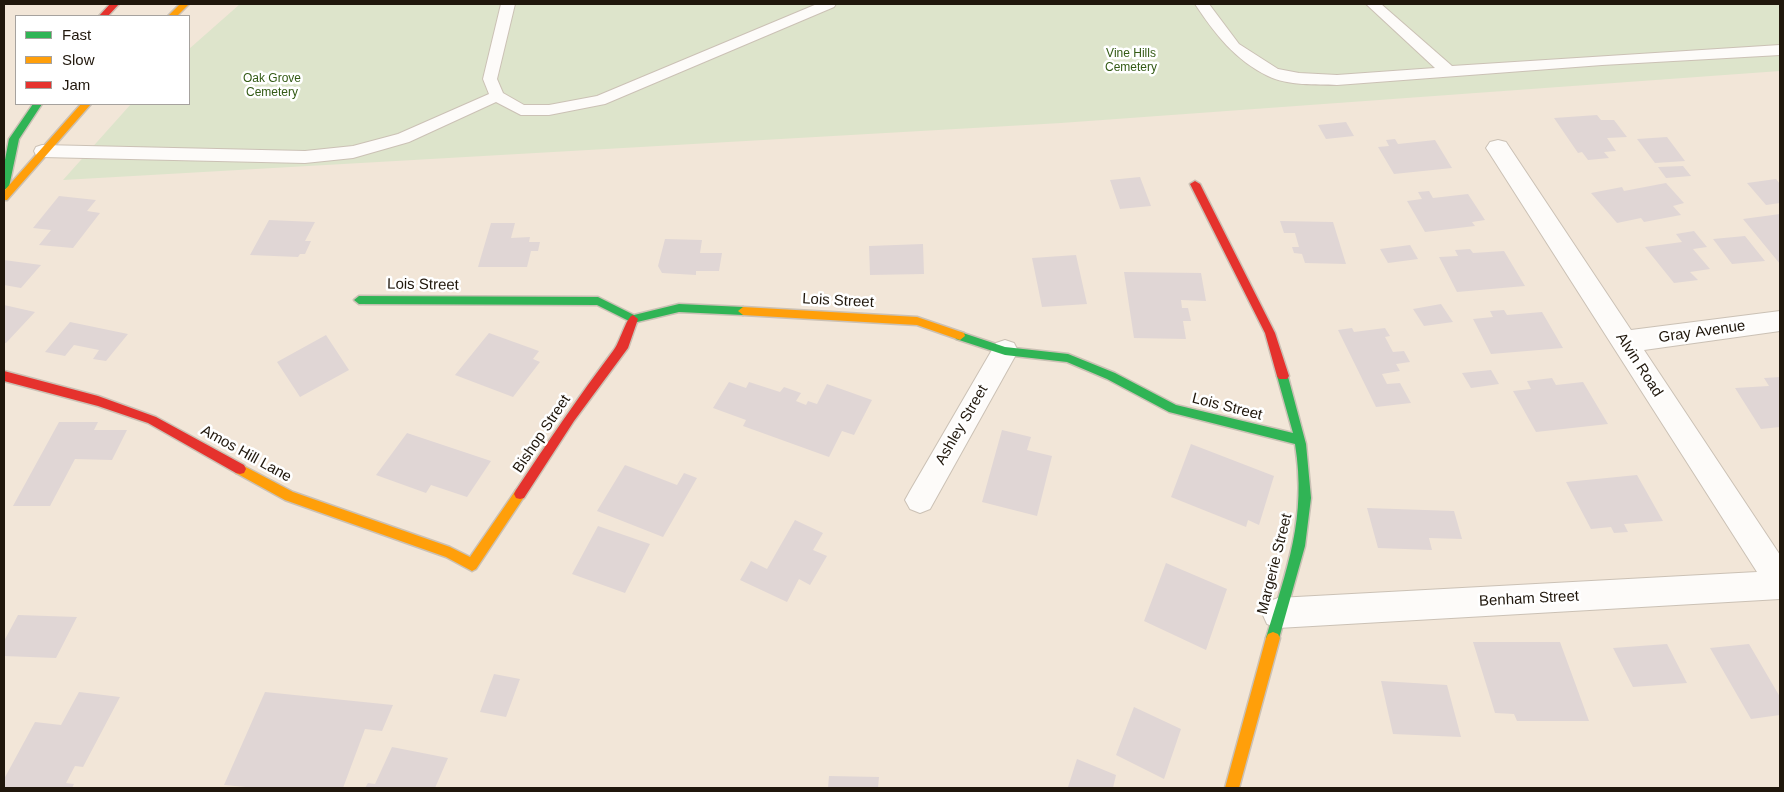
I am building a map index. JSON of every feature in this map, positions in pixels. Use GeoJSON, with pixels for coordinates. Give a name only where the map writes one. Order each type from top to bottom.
{"type":"FeatureCollection","features":[{"type":"Feature","properties":{"kind":"street"},"geometry":{"type":"LineString","coordinates":[[104,15],[115,4]]}},
{"type":"Feature","properties":{"kind":"street"},"geometry":{"type":"LineString","coordinates":[[173,15],[184,4]]}},
{"type":"Feature","properties":{"kind":"street"},"geometry":{"type":"LineString","coordinates":[[4,187],[14,139],[36,105]]}},
{"type":"Feature","properties":{"kind":"street"},"geometry":{"type":"LineString","coordinates":[[4,197],[42,151],[85,105]]}},
{"type":"Feature","properties":{"kind":"street","name":"Alvin Road"},"geometry":{"type":"LineString","coordinates":[[1498,148],[1780,583]]}},
{"type":"Feature","properties":{"kind":"street","name":"Margerie Street"},"geometry":{"type":"LineString","coordinates":[[1195,184],[1270,333],[1297,421],[1304,482],[1304,514],[1297,550],[1278,613],[1232,788]]}},
{"type":"Feature","properties":{"kind":"street","name":"Lois Street"},"geometry":{"type":"LineString","coordinates":[[359,300],[598,301],[633,319],[679,308],[917,320],[1005,350],[1068,358],[1111,376],[1173,409],[1299,440]]}},
{"type":"Feature","properties":{"kind":"street","name":"Bishop Street"},"geometry":{"type":"LineString","coordinates":[[472,565],[570,418],[624,345],[633,319]]}},
{"type":"Feature","properties":{"kind":"street","name":"Gray Avenue"},"geometry":{"type":"LineString","coordinates":[[1624,342],[1780,321]]}},
{"type":"Feature","properties":{"kind":"street","name":"Ashley Street"},"geometry":{"type":"LineString","coordinates":[[920,500],[1005,350]]}},
{"type":"Feature","properties":{"kind":"street","name":"Amos Hill Lane"},"geometry":{"type":"LineString","coordinates":[[4,376],[98,401],[152,420],[289,496],[450,554],[472,565]]}},
{"type":"Feature","properties":{"kind":"street","name":"Benham Street"},"geometry":{"type":"LineString","coordinates":[[1278,613],[1780,583]]}},
{"type":"Feature","properties":{"kind":"lane"},"geometry":{"type":"LineString","coordinates":[[508,4],[490,79],[497,96],[521,110],[549,110],[600,100],[829,4]]}},
{"type":"Feature","properties":{"kind":"lane"},"geometry":{"type":"LineString","coordinates":[[1202,4],[1234,47],[1274,73],[1299,78],[1337,80],[1450,73],[1602,60],[1780,50]]}},
{"type":"Feature","properties":{"kind":"lane"},"geometry":{"type":"LineString","coordinates":[[1373,4],[1450,73]]}},
{"type":"Feature","properties":{"kind":"lane"},"geometry":{"type":"LineString","coordinates":[[42,151],[305,157],[353,152],[403,138],[497,96]]}},
{"type":"Feature","properties":{"kind":"green space","name":"Oak Grove Cemetery"},"geometry":{"type":"Polygon","coordinates":[[[240,4],[1780,4],[1780,71],[1061,123],[63,180],[130,105],[190,105],[190,48],[240,4]]]}},
{"type":"Feature","properties":{"kind":"building"},"geometry":{"type":"Polygon","coordinates":[[[1597,115],[1601,120],[1614,120],[1627,137],[1607,138],[1616,151],[1604,152],[1609,158],[1588,160],[1582,152],[1578,153],[1554,118],[1597,115]]]}},
{"type":"Feature","properties":{"kind":"building"},"geometry":{"type":"Polygon","coordinates":[[[1346,122],[1354,136],[1326,139],[1318,125],[1346,122]]]}},
{"type":"Feature","properties":{"kind":"building"},"geometry":{"type":"Polygon","coordinates":[[[1667,137],[1685,161],[1655,163],[1637,139],[1667,137]]]}},
{"type":"Feature","properties":{"kind":"building"},"geometry":{"type":"Polygon","coordinates":[[[1395,139],[1398,144],[1435,140],[1452,168],[1394,174],[1378,147],[1389,146],[1386,140],[1395,139]]]}},
{"type":"Feature","properties":{"kind":"building"},"geometry":{"type":"Polygon","coordinates":[[[1683,166],[1691,176],[1666,178],[1658,167],[1683,166]]]}},
{"type":"Feature","properties":{"kind":"building"},"geometry":{"type":"Polygon","coordinates":[[[1140,177],[1151,206],[1120,209],[1110,180],[1140,177]]]}},
{"type":"Feature","properties":{"kind":"building"},"geometry":{"type":"Polygon","coordinates":[[[1776,179],[1780,184],[1780,203],[1766,205],[1747,183],[1776,179]]]}},
{"type":"Feature","properties":{"kind":"building"},"geometry":{"type":"Polygon","coordinates":[[[1666,183],[1684,203],[1673,206],[1681,215],[1644,222],[1641,218],[1617,223],[1591,193],[1622,187],[1624,191],[1666,183]]]}},
{"type":"Feature","properties":{"kind":"building"},"geometry":{"type":"Polygon","coordinates":[[[1429,191],[1433,198],[1468,194],[1485,220],[1472,222],[1475,226],[1425,232],[1407,201],[1422,199],[1418,192],[1429,191]]]}},
{"type":"Feature","properties":{"kind":"building"},"geometry":{"type":"Polygon","coordinates":[[[59,196],[96,200],[87,211],[100,213],[73,248],[39,245],[51,230],[33,228],[59,196]]]}},
{"type":"Feature","properties":{"kind":"building"},"geometry":{"type":"Polygon","coordinates":[[[1780,214],[1780,264],[1743,219],[1780,214]]]}},
{"type":"Feature","properties":{"kind":"building"},"geometry":{"type":"Polygon","coordinates":[[[269,220],[315,222],[305,241],[311,241],[305,254],[300,254],[298,257],[250,255],[269,220]]]}},
{"type":"Feature","properties":{"kind":"building"},"geometry":{"type":"Polygon","coordinates":[[[1280,221],[1333,222],[1346,264],[1305,263],[1302,254],[1294,253],[1292,247],[1299,247],[1295,233],[1284,233],[1280,221]]]}},
{"type":"Feature","properties":{"kind":"building"},"geometry":{"type":"Polygon","coordinates":[[[491,223],[515,223],[511,238],[530,237],[529,242],[540,242],[538,251],[531,251],[527,267],[478,267],[491,223]]]}},
{"type":"Feature","properties":{"kind":"building"},"geometry":{"type":"Polygon","coordinates":[[[1694,231],[1707,247],[1693,249],[1710,269],[1690,272],[1698,280],[1674,283],[1645,247],[1682,242],[1676,234],[1694,231]]]}},
{"type":"Feature","properties":{"kind":"building"},"geometry":{"type":"Polygon","coordinates":[[[1745,236],[1765,261],[1732,264],[1713,239],[1745,236]]]}},
{"type":"Feature","properties":{"kind":"building"},"geometry":{"type":"Polygon","coordinates":[[[665,239],[702,240],[700,253],[722,253],[719,271],[696,271],[696,275],[662,273],[658,266],[665,239]]]}},
{"type":"Feature","properties":{"kind":"building"},"geometry":{"type":"Polygon","coordinates":[[[923,244],[924,274],[870,275],[869,246],[923,244]]]}},
{"type":"Feature","properties":{"kind":"building"},"geometry":{"type":"Polygon","coordinates":[[[1410,245],[1418,259],[1388,263],[1380,249],[1410,245]]]}},
{"type":"Feature","properties":{"kind":"building"},"geometry":{"type":"Polygon","coordinates":[[[1470,249],[1473,253],[1504,251],[1525,286],[1457,292],[1439,257],[1458,256],[1455,250],[1470,249]]]}},
{"type":"Feature","properties":{"kind":"building"},"geometry":{"type":"Polygon","coordinates":[[[1076,255],[1087,304],[1042,307],[1032,258],[1076,255]]]}},
{"type":"Feature","properties":{"kind":"building"},"geometry":{"type":"Polygon","coordinates":[[[4,260],[41,265],[21,288],[4,285],[4,260]]]}},
{"type":"Feature","properties":{"kind":"building"},"geometry":{"type":"Polygon","coordinates":[[[1124,272],[1201,273],[1206,301],[1181,300],[1182,308],[1188,308],[1191,321],[1183,321],[1186,339],[1134,338],[1124,272]]]}},
{"type":"Feature","properties":{"kind":"building"},"geometry":{"type":"Polygon","coordinates":[[[1441,304],[1453,322],[1424,326],[1413,309],[1441,304]]]}},
{"type":"Feature","properties":{"kind":"building"},"geometry":{"type":"Polygon","coordinates":[[[4,305],[35,312],[6,343],[4,343],[4,305]]]}},
{"type":"Feature","properties":{"kind":"building"},"geometry":{"type":"Polygon","coordinates":[[[1504,310],[1507,315],[1542,312],[1563,348],[1491,354],[1473,319],[1493,317],[1490,311],[1504,310]]]}},
{"type":"Feature","properties":{"kind":"building"},"geometry":{"type":"Polygon","coordinates":[[[70,322],[128,334],[106,361],[93,359],[99,350],[74,345],[65,356],[45,352],[70,322]]]}},
{"type":"Feature","properties":{"kind":"building"},"geometry":{"type":"Polygon","coordinates":[[[1352,328],[1354,332],[1385,328],[1390,336],[1385,337],[1393,352],[1404,351],[1410,362],[1396,364],[1400,371],[1382,374],[1387,384],[1400,383],[1411,403],[1376,407],[1338,330],[1352,328]]]}},
{"type":"Feature","properties":{"kind":"building"},"geometry":{"type":"Polygon","coordinates":[[[489,333],[539,351],[533,359],[540,362],[513,397],[455,375],[489,333]]]}},
{"type":"Feature","properties":{"kind":"building"},"geometry":{"type":"Polygon","coordinates":[[[326,335],[349,370],[300,397],[277,362],[326,335]]]}},
{"type":"Feature","properties":{"kind":"building"},"geometry":{"type":"Polygon","coordinates":[[[1491,370],[1499,384],[1471,388],[1462,373],[1491,370]]]}},
{"type":"Feature","properties":{"kind":"building"},"geometry":{"type":"Polygon","coordinates":[[[1780,377],[1780,427],[1761,429],[1735,388],[1769,386],[1764,378],[1780,377]]]}},
{"type":"Feature","properties":{"kind":"building"},"geometry":{"type":"Polygon","coordinates":[[[1552,378],[1556,385],[1583,382],[1608,424],[1536,432],[1513,391],[1531,389],[1527,381],[1552,378]]]}},
{"type":"Feature","properties":{"kind":"building"},"geometry":{"type":"Polygon","coordinates":[[[729,382],[746,388],[749,382],[780,392],[784,387],[801,393],[796,401],[806,405],[808,401],[817,404],[827,384],[872,400],[854,435],[842,431],[829,457],[743,426],[746,420],[713,408],[729,382]]]}},
{"type":"Feature","properties":{"kind":"building"},"geometry":{"type":"Polygon","coordinates":[[[59,422],[98,422],[94,430],[127,430],[112,460],[75,459],[50,506],[13,506],[59,422]]]}},
{"type":"Feature","properties":{"kind":"building"},"geometry":{"type":"Polygon","coordinates":[[[1002,430],[1031,437],[1027,450],[1052,456],[1037,516],[982,502],[1002,430]]]}},
{"type":"Feature","properties":{"kind":"building"},"geometry":{"type":"Polygon","coordinates":[[[407,433],[491,461],[467,497],[431,485],[426,493],[376,475],[407,433]]]}},
{"type":"Feature","properties":{"kind":"building"},"geometry":{"type":"Polygon","coordinates":[[[1191,444],[1274,476],[1259,525],[1248,520],[1246,527],[1171,497],[1191,444]]]}},
{"type":"Feature","properties":{"kind":"building"},"geometry":{"type":"Polygon","coordinates":[[[625,465],[677,485],[684,473],[697,478],[663,537],[597,511],[625,465]]]}},
{"type":"Feature","properties":{"kind":"building"},"geometry":{"type":"Polygon","coordinates":[[[1637,475],[1663,521],[1624,524],[1628,532],[1614,533],[1611,527],[1591,529],[1566,482],[1637,475]]]}},
{"type":"Feature","properties":{"kind":"building"},"geometry":{"type":"Polygon","coordinates":[[[1367,508],[1454,511],[1462,539],[1429,538],[1432,550],[1378,548],[1367,508]]]}},
{"type":"Feature","properties":{"kind":"building"},"geometry":{"type":"Polygon","coordinates":[[[795,520],[823,533],[813,550],[827,556],[810,585],[799,579],[787,602],[740,580],[751,561],[767,569],[795,520]]]}},
{"type":"Feature","properties":{"kind":"building"},"geometry":{"type":"Polygon","coordinates":[[[598,526],[650,544],[625,593],[572,574],[598,526]]]}},
{"type":"Feature","properties":{"kind":"building"},"geometry":{"type":"Polygon","coordinates":[[[1166,563],[1227,589],[1206,650],[1144,621],[1166,563]]]}},
{"type":"Feature","properties":{"kind":"building"},"geometry":{"type":"Polygon","coordinates":[[[18,615],[77,617],[56,658],[4,656],[4,641],[18,615]]]}},
{"type":"Feature","properties":{"kind":"building"},"geometry":{"type":"Polygon","coordinates":[[[1473,642],[1560,642],[1589,721],[1517,721],[1514,714],[1495,713],[1473,642]]]}},
{"type":"Feature","properties":{"kind":"building"},"geometry":{"type":"Polygon","coordinates":[[[1667,644],[1687,683],[1633,687],[1613,648],[1667,644]]]}},
{"type":"Feature","properties":{"kind":"building"},"geometry":{"type":"Polygon","coordinates":[[[1749,644],[1780,697],[1780,715],[1751,719],[1710,648],[1749,644]]]}},
{"type":"Feature","properties":{"kind":"building"},"geometry":{"type":"Polygon","coordinates":[[[494,674],[520,679],[506,717],[480,712],[494,674]]]}},
{"type":"Feature","properties":{"kind":"building"},"geometry":{"type":"Polygon","coordinates":[[[1381,681],[1447,685],[1461,737],[1393,734],[1381,681]]]}},
{"type":"Feature","properties":{"kind":"building"},"geometry":{"type":"Polygon","coordinates":[[[79,692],[120,697],[83,767],[75,766],[66,783],[74,784],[72,788],[4,788],[4,779],[35,722],[61,725],[79,692]]]}},
{"type":"Feature","properties":{"kind":"building"},"geometry":{"type":"Polygon","coordinates":[[[265,692],[393,705],[382,731],[365,729],[343,788],[257,788],[224,785],[265,692]]]}},
{"type":"Feature","properties":{"kind":"building"},"geometry":{"type":"Polygon","coordinates":[[[1134,707],[1181,729],[1164,779],[1116,755],[1134,707]]]}},
{"type":"Feature","properties":{"kind":"building"},"geometry":{"type":"Polygon","coordinates":[[[392,747],[448,758],[435,788],[365,788],[368,783],[375,784],[392,747]]]}},
{"type":"Feature","properties":{"kind":"building"},"geometry":{"type":"Polygon","coordinates":[[[1077,759],[1116,775],[1113,788],[1068,787],[1077,759]]]}},
{"type":"Feature","properties":{"kind":"building"},"geometry":{"type":"Polygon","coordinates":[[[829,776],[879,777],[878,788],[828,788],[829,776]]]}},
{"type":"Feature","properties":{"kind":"traffic: fast"},"geometry":{"type":"LineString","coordinates":[[4,187],[14,139],[36,105]]}},
{"type":"Feature","properties":{"kind":"traffic: fast"},"geometry":{"type":"LineString","coordinates":[[359,300],[598,301],[633,319],[679,308],[743,311]]}},
{"type":"Feature","properties":{"kind":"traffic: fast"},"geometry":{"type":"LineString","coordinates":[[960,336],[1005,351],[1068,358],[1111,376],[1173,409],[1299,440]]}},
{"type":"Feature","properties":{"kind":"traffic: fast"},"geometry":{"type":"LineString","coordinates":[[1273,638],[1299,546],[1305,498],[1301,444],[1283,376]]}},
{"type":"Feature","properties":{"kind":"traffic: slow"},"geometry":{"type":"LineString","coordinates":[[173,15],[185,4]]}},
{"type":"Feature","properties":{"kind":"traffic: slow"},"geometry":{"type":"LineString","coordinates":[[4,197],[85,105]]}},
{"type":"Feature","properties":{"kind":"traffic: slow"},"geometry":{"type":"LineString","coordinates":[[743,311],[917,321],[960,336]]}},
{"type":"Feature","properties":{"kind":"traffic: slow"},"geometry":{"type":"LineString","coordinates":[[240,469],[289,496],[450,553],[472,565],[520,494]]}},
{"type":"Feature","properties":{"kind":"traffic: slow"},"geometry":{"type":"LineString","coordinates":[[1232,788],[1273,638]]}},
{"type":"Feature","properties":{"kind":"traffic: jam"},"geometry":{"type":"LineString","coordinates":[[104,15],[115,4]]}},
{"type":"Feature","properties":{"kind":"traffic: jam"},"geometry":{"type":"LineString","coordinates":[[1195,184],[1270,333],[1283,376]]}},
{"type":"Feature","properties":{"kind":"traffic: jam"},"geometry":{"type":"LineString","coordinates":[[520,494],[570,418],[624,345],[633,319]]}},
{"type":"Feature","properties":{"kind":"traffic: jam"},"geometry":{"type":"LineString","coordinates":[[4,376],[98,401],[152,420],[240,469]]}},
{"type":"Feature","properties":{"kind":"park label","name":"Vine Hills Cemetery"},"geometry":{"type":"Point","coordinates":[1131,61]}}]}
